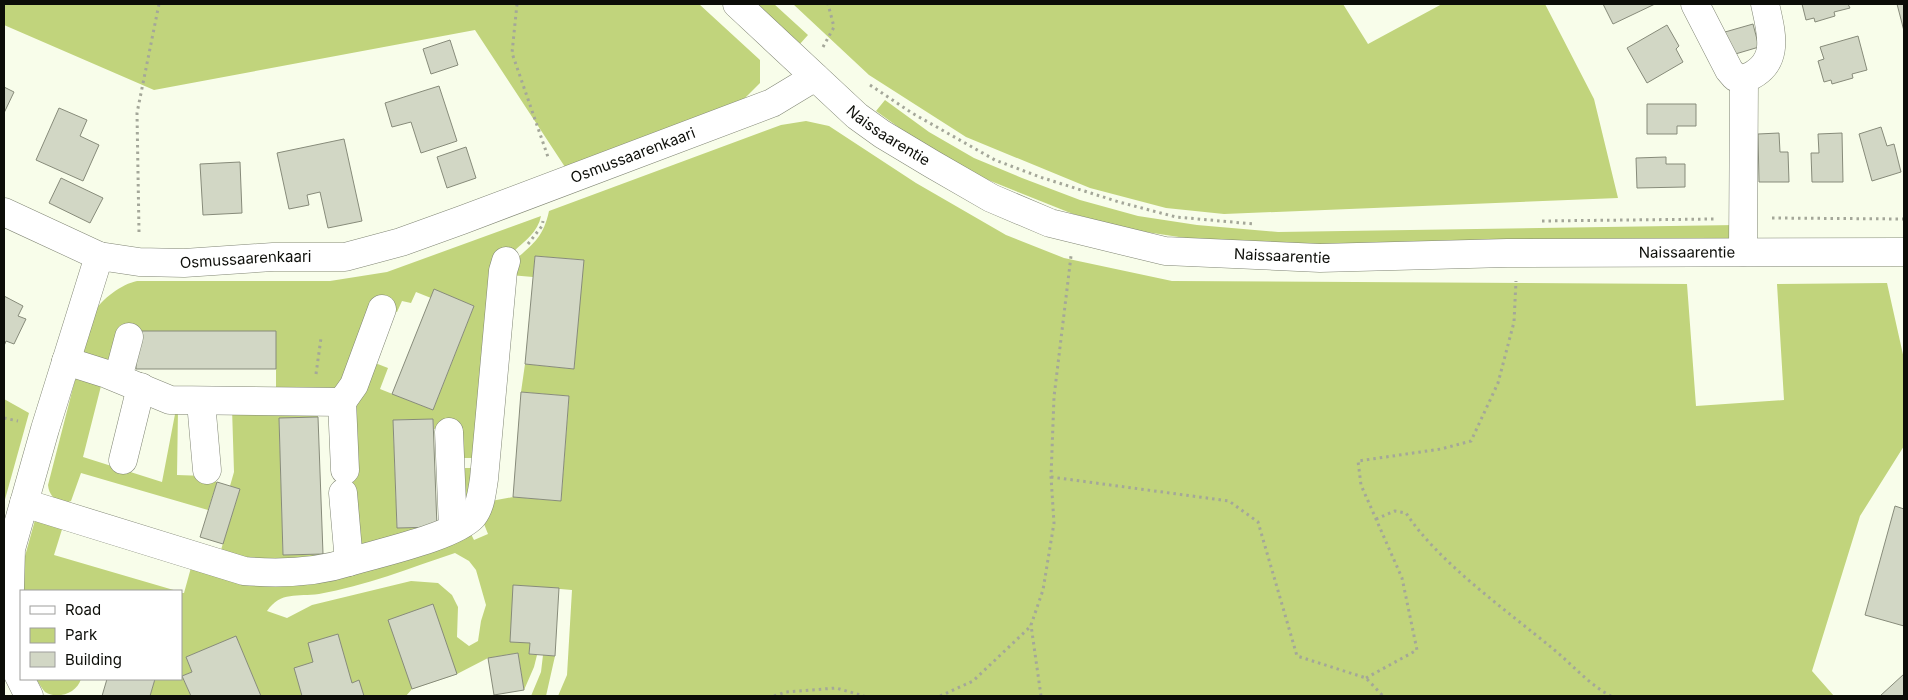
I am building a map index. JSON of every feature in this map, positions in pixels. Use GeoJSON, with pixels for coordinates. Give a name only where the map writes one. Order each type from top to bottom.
{"type":"FeatureCollection","features":[{"type":"Feature","properties":{"kind":"street","name":"Naissaarentie"},"geometry":{"type":"LineString","coordinates":[[736,4],[857,116],[882,134],[991,198],[1050,223],[1165,251],[1320,258],[1507,253],[1904,252]]}},
{"type":"Feature","properties":{"kind":"street"},"geometry":{"type":"LineString","coordinates":[[1694,4],[1728,70],[1736,77],[1744,79],[1764,67],[1770,58],[1772,41],[1765,4]]}},
{"type":"Feature","properties":{"kind":"street","name":"Osmussaarenkaari"},"geometry":{"type":"LineString","coordinates":[[4,212],[99,256],[139,262],[184,263],[273,257],[345,257],[436,229],[772,103],[810,72]]}},
{"type":"Feature","properties":{"kind":"street"},"geometry":{"type":"LineString","coordinates":[[1743,252],[1744,79]]}},
{"type":"Feature","properties":{"kind":"street"},"geometry":{"type":"LineString","coordinates":[[20,679],[14,666],[9,626],[11,549],[99,256]]}},
{"type":"Feature","properties":{"kind":"street"},"geometry":{"type":"LineString","coordinates":[[24,503],[244,571],[274,574],[310,570],[349,562],[443,534],[472,516],[481,500],[503,271],[506,261]]}},
{"type":"Feature","properties":{"kind":"street"},"geometry":{"type":"LineString","coordinates":[[66,362],[130,383],[170,400],[201,402],[333,402],[354,384],[382,309]]}},
{"type":"Feature","properties":{"kind":"street"},"geometry":{"type":"LineString","coordinates":[[123,460],[130,383],[129,337]]}},
{"type":"Feature","properties":{"kind":"street"},"geometry":{"type":"LineString","coordinates":[[201,402],[207,470]]}},
{"type":"Feature","properties":{"kind":"street"},"geometry":{"type":"LineString","coordinates":[[333,402],[344,482],[349,562]]}},
{"type":"Feature","properties":{"kind":"street"},"geometry":{"type":"LineString","coordinates":[[449,432],[453,528]]}},
{"type":"Feature","properties":{"kind":"street"},"geometry":{"type":"LineString","coordinates":[[21,680],[28,696]]}},
{"type":"Feature","properties":{"kind":"path"},"geometry":{"type":"LineString","coordinates":[[139,262],[137,113],[159,4]]}},
{"type":"Feature","properties":{"kind":"path"},"geometry":{"type":"LineString","coordinates":[[517,4],[512,53],[549,160]]}},
{"type":"Feature","properties":{"kind":"path"},"geometry":{"type":"LineString","coordinates":[[810,72],[834,27],[828,4]]}},
{"type":"Feature","properties":{"kind":"path"},"geometry":{"type":"LineString","coordinates":[[817,41],[830,52]]}},
{"type":"Feature","properties":{"kind":"path"},"geometry":{"type":"LineString","coordinates":[[863,80],[876,90],[995,160],[1040,177],[1118,202],[1176,217],[1262,224]]}},
{"type":"Feature","properties":{"kind":"path"},"geometry":{"type":"LineString","coordinates":[[506,261],[534,239],[542,226],[543,218]]}},
{"type":"Feature","properties":{"kind":"path"},"geometry":{"type":"LineString","coordinates":[[1539,222],[1744,218],[1904,219]]}},
{"type":"Feature","properties":{"kind":"path"},"geometry":{"type":"LineString","coordinates":[[940,696],[973,682],[1031,625],[1043,590],[1054,523],[1051,476],[1054,396],[1071,251]]}},
{"type":"Feature","properties":{"kind":"path"},"geometry":{"type":"LineString","coordinates":[[1366,678],[1417,650],[1402,578],[1361,486],[1358,460],[1441,449],[1471,441],[1498,383],[1512,330],[1516,274]]}},
{"type":"Feature","properties":{"kind":"path"},"geometry":{"type":"LineString","coordinates":[[321,338],[315,372],[333,402]]}},
{"type":"Feature","properties":{"kind":"path"},"geometry":{"type":"LineString","coordinates":[[1051,476],[1229,502],[1258,522],[1297,656],[1366,678],[1383,696]]}},
{"type":"Feature","properties":{"kind":"path"},"geometry":{"type":"LineString","coordinates":[[1376,519],[1395,511],[1406,513],[1438,552],[1565,658],[1593,686],[1611,696]]}},
{"type":"Feature","properties":{"kind":"path"},"geometry":{"type":"LineString","coordinates":[[1031,625],[1041,696]]}},
{"type":"Feature","properties":{"kind":"path"},"geometry":{"type":"LineString","coordinates":[[774,696],[786,692],[836,688],[864,696]]}},
{"type":"Feature","properties":{"kind":"green space"},"geometry":{"type":"Polygon","coordinates":[[[4,4],[699,4],[760,60],[760,83],[744,99],[565,167],[475,30],[154,90],[4,25],[4,4]]]}},
{"type":"Feature","properties":{"kind":"green space"},"geometry":{"type":"Polygon","coordinates":[[[754,4],[774,4],[808,35],[799,45],[754,4]]]}},
{"type":"Feature","properties":{"kind":"green space"},"geometry":{"type":"Polygon","coordinates":[[[793,4],[1343,4],[1368,44],[1442,4],[1545,4],[1594,99],[1618,198],[1224,214],[1166,208],[1090,188],[966,137],[869,75],[793,4]]]}},
{"type":"Feature","properties":{"kind":"green space"},"geometry":{"type":"Polygon","coordinates":[[[885,100],[929,132],[974,158],[1080,200],[1138,216],[1197,225],[1278,232],[1736,225],[1736,241],[1274,245],[1192,239],[1133,230],[1073,214],[966,171],[919,142],[876,111],[885,100]]]}},
{"type":"Feature","properties":{"kind":"green space"},"geometry":{"type":"Polygon","coordinates":[[[806,121],[829,126],[916,183],[1006,235],[1064,258],[1172,281],[1687,284],[1696,406],[1784,400],[1777,284],[1887,283],[1904,359],[1904,446],[1860,516],[1812,671],[1834,696],[558,696],[567,675],[572,590],[514,585],[510,641],[530,643],[529,654],[537,655],[524,690],[518,653],[488,658],[457,674],[412,689],[406,696],[261,696],[236,637],[186,657],[192,672],[182,676],[182,593],[184,593],[192,564],[238,577],[469,530],[474,540],[488,534],[484,524],[491,501],[513,497],[561,501],[569,396],[521,392],[525,364],[574,369],[583,260],[535,256],[533,277],[510,275],[510,264],[530,247],[540,235],[549,211],[781,125],[806,121]],[[455,553],[336,591],[290,596],[278,600],[267,611],[287,618],[312,605],[411,581],[438,583],[452,595],[458,607],[457,637],[469,646],[478,641],[486,605],[476,570],[469,561],[455,553]]]}},
{"type":"Feature","properties":{"kind":"green space"},"geometry":{"type":"Polygon","coordinates":[[[541,216],[534,231],[514,251],[480,458],[456,458],[454,427],[434,429],[433,419],[393,420],[397,528],[437,527],[359,552],[354,538],[351,414],[370,361],[388,368],[380,389],[433,410],[474,306],[434,290],[431,298],[416,292],[411,303],[402,301],[397,312],[379,306],[338,392],[276,388],[276,331],[120,331],[109,362],[85,356],[83,351],[90,322],[97,308],[112,293],[125,285],[137,281],[330,281],[387,272],[541,216]]]}},
{"type":"Feature","properties":{"kind":"green space"},"geometry":{"type":"Polygon","coordinates":[[[81,375],[101,386],[83,457],[162,482],[176,409],[178,409],[177,475],[205,476],[217,482],[208,510],[81,473],[71,501],[63,504],[52,496],[48,485],[75,380],[81,375]]]}},
{"type":"Feature","properties":{"kind":"green space"},"geometry":{"type":"Polygon","coordinates":[[[4,399],[29,413],[4,503],[4,399]]]}},
{"type":"Feature","properties":{"kind":"green space"},"geometry":{"type":"Polygon","coordinates":[[[318,406],[318,417],[279,419],[283,555],[323,554],[324,560],[268,567],[220,553],[240,489],[230,486],[234,472],[232,408],[318,406]]]}},
{"type":"Feature","properties":{"kind":"green space"},"geometry":{"type":"Polygon","coordinates":[[[455,468],[479,468],[465,508],[455,468]]]}},
{"type":"Feature","properties":{"kind":"green space"},"geometry":{"type":"Polygon","coordinates":[[[35,520],[64,523],[54,555],[174,590],[21,590],[22,567],[35,520]]]}},
{"type":"Feature","properties":{"kind":"green space"},"geometry":{"type":"Polygon","coordinates":[[[543,655],[555,656],[546,696],[531,696],[541,672],[543,655]]]}},
{"type":"Feature","properties":{"kind":"green space"},"geometry":{"type":"Polygon","coordinates":[[[182,676],[191,696],[150,696],[155,680],[182,680],[182,676]]]}},
{"type":"Feature","properties":{"kind":"green space"},"geometry":{"type":"Polygon","coordinates":[[[37,680],[81,680],[76,688],[66,694],[56,695],[45,692],[37,680]]]}},
{"type":"Feature","properties":{"kind":"building"},"geometry":{"type":"Polygon","coordinates":[[[1603,4],[1655,4],[1613,24],[1603,4]]]}},
{"type":"Feature","properties":{"kind":"building"},"geometry":{"type":"Polygon","coordinates":[[[1802,4],[1848,4],[1850,8],[1834,12],[1835,16],[1815,22],[1814,18],[1806,20],[1802,4]]]}},
{"type":"Feature","properties":{"kind":"building"},"geometry":{"type":"Polygon","coordinates":[[[1897,4],[1904,4],[1904,31],[1897,4]]]}},
{"type":"Feature","properties":{"kind":"building"},"geometry":{"type":"Polygon","coordinates":[[[1753,24],[1759,47],[1732,55],[1725,32],[1753,24]]]}},
{"type":"Feature","properties":{"kind":"building"},"geometry":{"type":"Polygon","coordinates":[[[1667,25],[1679,46],[1676,49],[1683,62],[1647,83],[1627,48],[1667,25]]]}},
{"type":"Feature","properties":{"kind":"building"},"geometry":{"type":"Polygon","coordinates":[[[1858,36],[1867,70],[1852,74],[1853,78],[1832,84],[1831,80],[1824,82],[1818,61],[1824,59],[1820,47],[1858,36]]]}},
{"type":"Feature","properties":{"kind":"building"},"geometry":{"type":"Polygon","coordinates":[[[450,40],[458,65],[431,74],[423,49],[450,40]]]}},
{"type":"Feature","properties":{"kind":"building"},"geometry":{"type":"Polygon","coordinates":[[[439,86],[457,141],[421,153],[411,122],[392,127],[385,103],[439,86]]]}},
{"type":"Feature","properties":{"kind":"building"},"geometry":{"type":"Polygon","coordinates":[[[4,87],[14,92],[4,113],[4,87]]]}},
{"type":"Feature","properties":{"kind":"building"},"geometry":{"type":"Polygon","coordinates":[[[1647,104],[1696,104],[1696,126],[1677,126],[1677,134],[1647,134],[1647,104]]]}},
{"type":"Feature","properties":{"kind":"building"},"geometry":{"type":"Polygon","coordinates":[[[59,108],[87,120],[80,136],[99,145],[83,181],[36,160],[59,108]]]}},
{"type":"Feature","properties":{"kind":"building"},"geometry":{"type":"Polygon","coordinates":[[[1881,127],[1887,146],[1894,144],[1901,172],[1872,181],[1859,134],[1881,127]]]}},
{"type":"Feature","properties":{"kind":"building"},"geometry":{"type":"Polygon","coordinates":[[[1779,133],[1780,152],[1788,152],[1789,182],[1759,182],[1758,134],[1779,133]]]}},
{"type":"Feature","properties":{"kind":"building"},"geometry":{"type":"Polygon","coordinates":[[[1842,133],[1843,182],[1812,182],[1811,153],[1819,153],[1818,134],[1842,133]]]}},
{"type":"Feature","properties":{"kind":"building"},"geometry":{"type":"Polygon","coordinates":[[[344,139],[362,221],[328,228],[320,192],[307,195],[309,205],[289,209],[277,153],[344,139]]]}},
{"type":"Feature","properties":{"kind":"building"},"geometry":{"type":"Polygon","coordinates":[[[466,147],[476,178],[447,188],[437,157],[466,147]]]}},
{"type":"Feature","properties":{"kind":"building"},"geometry":{"type":"Polygon","coordinates":[[[1666,157],[1666,164],[1685,164],[1685,187],[1637,188],[1636,158],[1666,157]]]}},
{"type":"Feature","properties":{"kind":"building"},"geometry":{"type":"Polygon","coordinates":[[[240,162],[242,213],[203,215],[200,164],[240,162]]]}},
{"type":"Feature","properties":{"kind":"building"},"geometry":{"type":"Polygon","coordinates":[[[61,178],[103,198],[90,223],[49,203],[61,178]]]}},
{"type":"Feature","properties":{"kind":"building"},"geometry":{"type":"Polygon","coordinates":[[[535,256],[584,260],[574,369],[525,364],[535,256]]]}},
{"type":"Feature","properties":{"kind":"building"},"geometry":{"type":"Polygon","coordinates":[[[434,289],[474,306],[433,410],[392,394],[434,289]]]}},
{"type":"Feature","properties":{"kind":"building"},"geometry":{"type":"Polygon","coordinates":[[[4,296],[23,306],[18,316],[26,319],[14,344],[6,341],[4,346],[4,296]]]}},
{"type":"Feature","properties":{"kind":"building"},"geometry":{"type":"Polygon","coordinates":[[[136,331],[276,331],[276,369],[136,369],[136,331]]]}},
{"type":"Feature","properties":{"kind":"building"},"geometry":{"type":"Polygon","coordinates":[[[521,392],[569,396],[561,501],[513,497],[521,392]]]}},
{"type":"Feature","properties":{"kind":"building"},"geometry":{"type":"Polygon","coordinates":[[[318,417],[323,554],[283,555],[279,418],[318,417]]]}},
{"type":"Feature","properties":{"kind":"building"},"geometry":{"type":"Polygon","coordinates":[[[433,419],[437,527],[397,528],[393,420],[433,419]]]}},
{"type":"Feature","properties":{"kind":"building"},"geometry":{"type":"Polygon","coordinates":[[[217,482],[240,489],[223,544],[200,537],[217,482]]]}},
{"type":"Feature","properties":{"kind":"building"},"geometry":{"type":"Polygon","coordinates":[[[1895,506],[1904,509],[1904,626],[1865,615],[1895,506]]]}},
{"type":"Feature","properties":{"kind":"building"},"geometry":{"type":"Polygon","coordinates":[[[513,585],[559,588],[555,656],[529,654],[530,643],[510,642],[513,585]]]}},
{"type":"Feature","properties":{"kind":"building"},"geometry":{"type":"Polygon","coordinates":[[[433,604],[457,674],[412,689],[388,620],[433,604]]]}},
{"type":"Feature","properties":{"kind":"building"},"geometry":{"type":"Polygon","coordinates":[[[338,634],[352,683],[359,680],[364,696],[302,696],[294,668],[313,662],[308,643],[338,634]]]}},
{"type":"Feature","properties":{"kind":"building"},"geometry":{"type":"Polygon","coordinates":[[[236,636],[261,696],[191,696],[182,676],[192,672],[186,657],[236,636]]]}},
{"type":"Feature","properties":{"kind":"building"},"geometry":{"type":"Polygon","coordinates":[[[518,653],[524,690],[494,695],[488,658],[518,653]]]}},
{"type":"Feature","properties":{"kind":"building"},"geometry":{"type":"Polygon","coordinates":[[[1904,674],[1904,696],[1880,696],[1904,674]]]}},
{"type":"Feature","properties":{"kind":"building"},"geometry":{"type":"Polygon","coordinates":[[[107,680],[155,680],[150,696],[102,696],[107,680]]]}}]}
